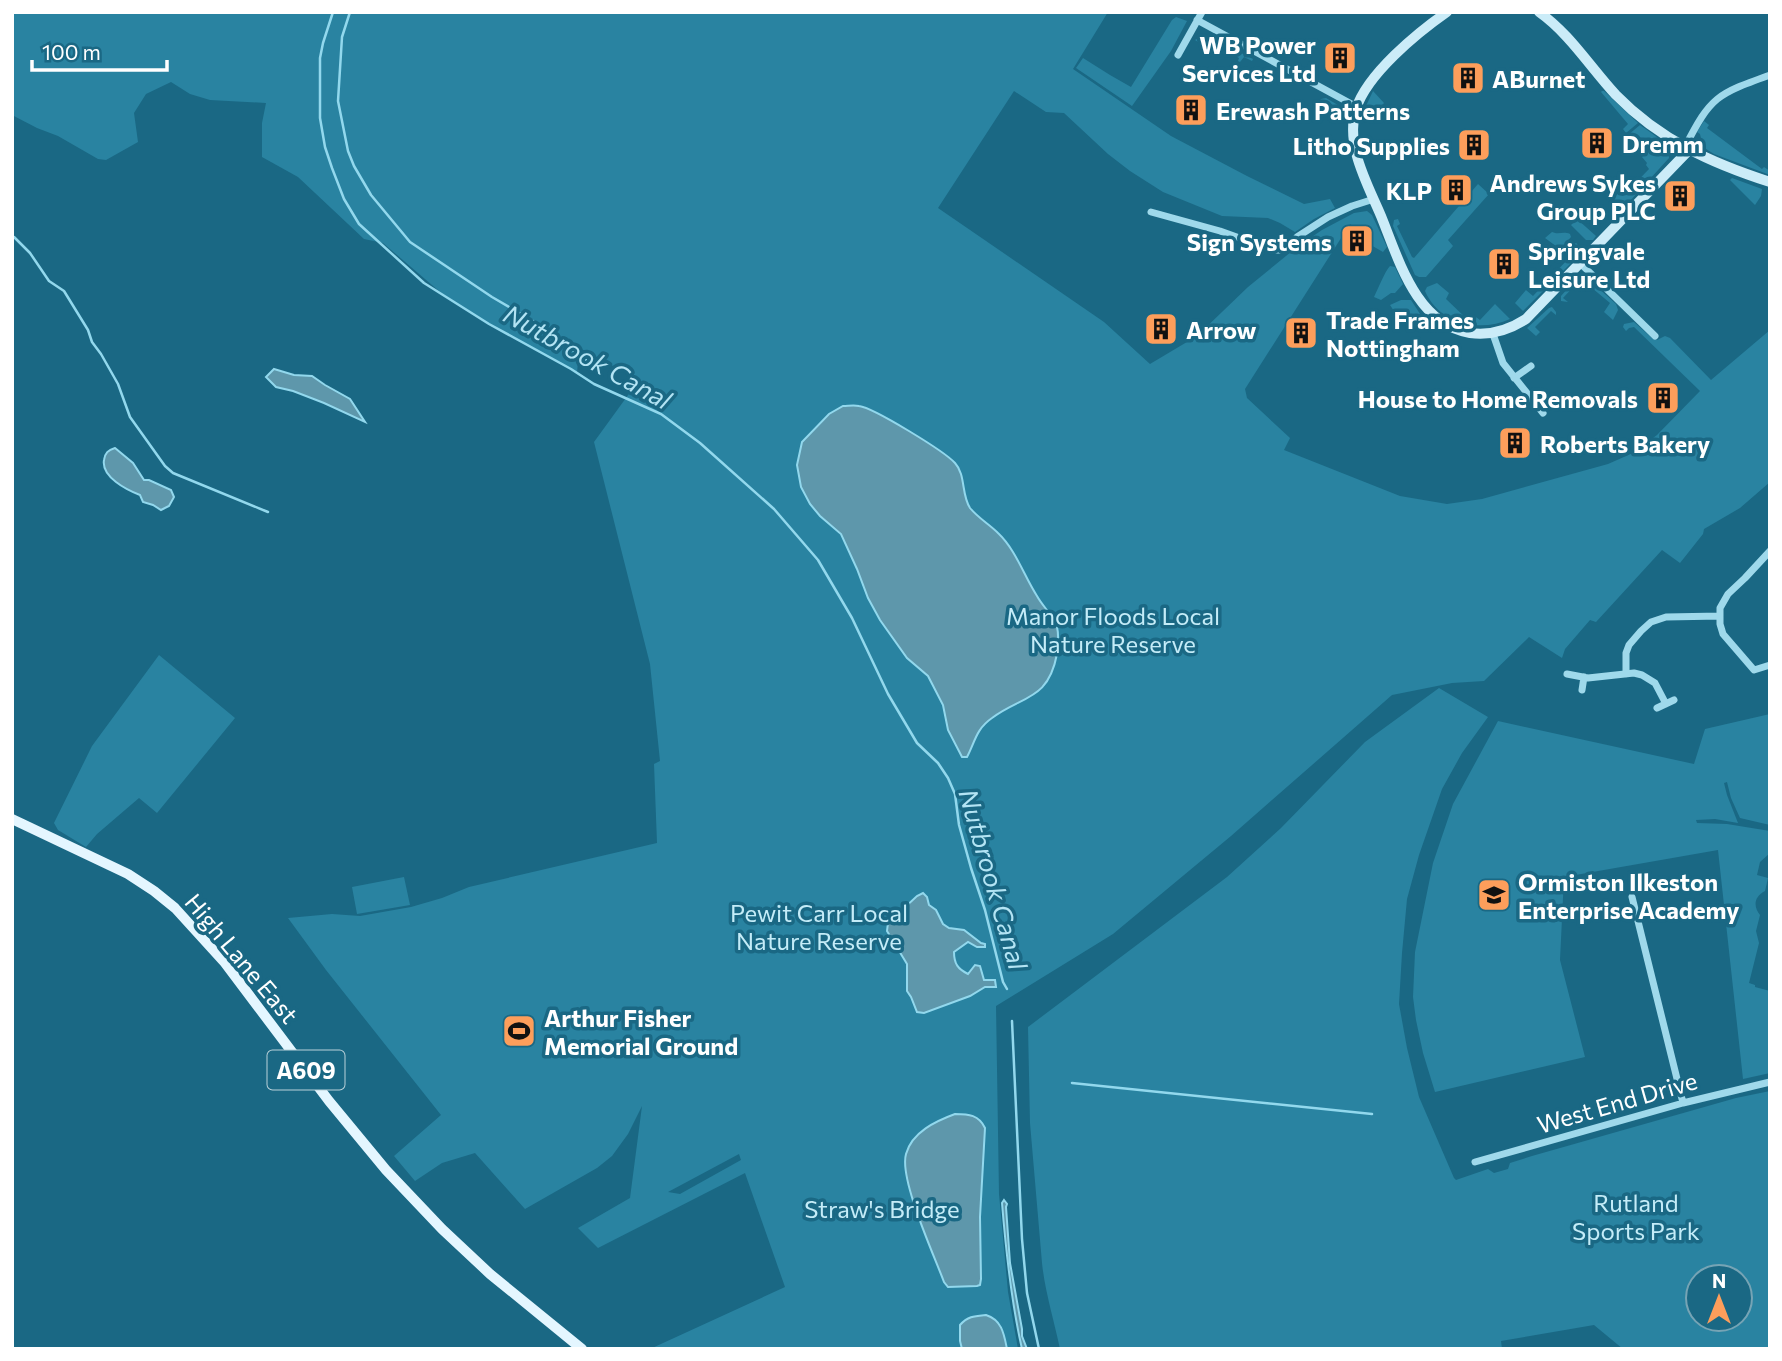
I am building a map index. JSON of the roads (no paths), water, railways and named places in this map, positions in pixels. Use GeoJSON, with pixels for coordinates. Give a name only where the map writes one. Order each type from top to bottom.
{"type":"FeatureCollection","features":[{"type":"Feature","properties":{"kind":"main road","name":"High Lane East"},"geometry":{"type":"LineString","coordinates":[[12,819],[128,874],[175,908],[225,963],[336,1110],[400,1186],[446,1234],[490,1274],[582,1349]]}},
{"type":"Feature","properties":{"kind":"street"},"geometry":{"type":"LineString","coordinates":[[1178,55],[1202,12]]}},
{"type":"Feature","properties":{"kind":"street"},"geometry":{"type":"LineString","coordinates":[[1447,12],[1420,33],[1376,75],[1357,107],[1353,126],[1354,142],[1396,254],[1421,302],[1437,319],[1452,328],[1476,334],[1493,334],[1526,319],[1687,148],[1707,109],[1733,88],[1770,75]]}},
{"type":"Feature","properties":{"kind":"street"},"geometry":{"type":"LineString","coordinates":[[1538,12],[1568,37],[1619,97],[1663,133],[1727,168],[1770,182]]}},
{"type":"Feature","properties":{"kind":"street"},"geometry":{"type":"LineString","coordinates":[[1197,20],[1357,107]]}},
{"type":"Feature","properties":{"kind":"street"},"geometry":{"type":"LineString","coordinates":[[1151,212],[1280,250],[1328,218],[1374,198]]}},
{"type":"Feature","properties":{"kind":"street"},"geometry":{"type":"LineString","coordinates":[[1248,241],[1253,231]]}},
{"type":"Feature","properties":{"kind":"street"},"geometry":{"type":"LineString","coordinates":[[1580,263],[1654,335]]}},
{"type":"Feature","properties":{"kind":"street"},"geometry":{"type":"LineString","coordinates":[[1493,334],[1500,356],[1543,413]]}},
{"type":"Feature","properties":{"kind":"street"},"geometry":{"type":"LineString","coordinates":[[1514,378],[1531,366]]}},
{"type":"Feature","properties":{"kind":"street"},"geometry":{"type":"LineString","coordinates":[[1756,681],[1754,670],[1726,639],[1721,629],[1720,608],[1725,597],[1770,551]]}},
{"type":"Feature","properties":{"kind":"street"},"geometry":{"type":"LineString","coordinates":[[1626,674],[1626,653],[1629,645],[1651,622],[1666,617],[1720,616]]}},
{"type":"Feature","properties":{"kind":"street"},"geometry":{"type":"LineString","coordinates":[[1754,670],[1770,665]]}},
{"type":"Feature","properties":{"kind":"street"},"geometry":{"type":"LineString","coordinates":[[1567,674],[1584,677],[1638,674],[1651,679],[1665,704]]}},
{"type":"Feature","properties":{"kind":"street"},"geometry":{"type":"LineString","coordinates":[[1582,690],[1584,677]]}},
{"type":"Feature","properties":{"kind":"street"},"geometry":{"type":"LineString","coordinates":[[1657,708],[1674,700]]}},
{"type":"Feature","properties":{"kind":"street"},"geometry":{"type":"LineString","coordinates":[[1632,897],[1683,1103]]}},
{"type":"Feature","properties":{"kind":"street","name":"West End Drive"},"geometry":{"type":"LineString","coordinates":[[1475,1162],[1683,1103],[1770,1082]]}},
{"type":"Feature","properties":{"kind":"street"},"geometry":{"type":"LineString","coordinates":[[1496,1156],[1499,1166]]}},
{"type":"Feature","properties":{"kind":"waterway","name":"Nutbrook Canal"},"geometry":{"type":"LineString","coordinates":[[333,12],[320,58],[320,118],[332,168],[344,199],[359,224],[424,283],[489,324],[594,384],[661,414],[700,443],[774,509],[818,560],[852,618],[888,694],[917,743],[938,763],[948,778],[955,794],[959,825],[1007,989]]}},
{"type":"Feature","properties":{"kind":"waterway"},"geometry":{"type":"LineString","coordinates":[[350,12],[342,37],[338,101],[348,151],[371,195],[410,242],[533,321],[586,360]]}},
{"type":"Feature","properties":{"kind":"waterway"},"geometry":{"type":"LineString","coordinates":[[14,237],[30,253],[49,281],[64,291],[118,384],[130,417],[165,466],[173,473],[268,512]]}},
{"type":"Feature","properties":{"kind":"waterway","name":"Nutbrook Canal"},"geometry":{"type":"LineString","coordinates":[[1012,1021],[1022,1239],[1027,1293],[1039,1349]]}},
{"type":"Feature","properties":{"kind":"waterway"},"geometry":{"type":"LineString","coordinates":[[1072,1083],[1372,1114]]}},
{"type":"Feature","properties":{"kind":"place","name":"WB Power Services Ltd"},"geometry":{"type":"Point","coordinates":[1340,58]}},
{"type":"Feature","properties":{"kind":"place","name":"ABurnet"},"geometry":{"type":"Point","coordinates":[1468,78]}},
{"type":"Feature","properties":{"kind":"place","name":"Erewash Patterns"},"geometry":{"type":"Point","coordinates":[1191,110]}},
{"type":"Feature","properties":{"kind":"place","name":"Dremm"},"geometry":{"type":"Point","coordinates":[1597,143]}},
{"type":"Feature","properties":{"kind":"place","name":"Litho Supplies"},"geometry":{"type":"Point","coordinates":[1474,145]}},
{"type":"Feature","properties":{"kind":"place","name":"KLP"},"geometry":{"type":"Point","coordinates":[1456,190]}},
{"type":"Feature","properties":{"kind":"place","name":"Andrews Sykes Group PLC"},"geometry":{"type":"Point","coordinates":[1680,196]}},
{"type":"Feature","properties":{"kind":"place","name":"Sign Systems"},"geometry":{"type":"Point","coordinates":[1357,241]}},
{"type":"Feature","properties":{"kind":"place","name":"Springvale Leisure Ltd"},"geometry":{"type":"Point","coordinates":[1504,264]}},
{"type":"Feature","properties":{"kind":"place","name":"Arrow"},"geometry":{"type":"Point","coordinates":[1161,329]}},
{"type":"Feature","properties":{"kind":"place","name":"Trade Frames Nottingham"},"geometry":{"type":"Point","coordinates":[1301,333]}},
{"type":"Feature","properties":{"kind":"place","name":"House to Home Removals"},"geometry":{"type":"Point","coordinates":[1663,398]}},
{"type":"Feature","properties":{"kind":"place","name":"Roberts Bakery"},"geometry":{"type":"Point","coordinates":[1515,443]}},
{"type":"Feature","properties":{"kind":"place","name":"Ormiston Ilkeston Enterprise Academy"},"geometry":{"type":"Point","coordinates":[1494,895]}},
{"type":"Feature","properties":{"kind":"place","name":"Arthur Fisher Memorial Ground"},"geometry":{"type":"Point","coordinates":[519,1031]}},
{"type":"Feature","properties":{"kind":"park label","name":"Manor Floods Local Nature Reserve"},"geometry":{"type":"Point","coordinates":[1113,629]}},
{"type":"Feature","properties":{"kind":"park label","name":"Pewit Carr Local Nature Reserve"},"geometry":{"type":"Point","coordinates":[819,926]}},
{"type":"Feature","properties":{"kind":"park label","name":"Straw's Bridge"},"geometry":{"type":"Point","coordinates":[882,1208]}},
{"type":"Feature","properties":{"kind":"park label","name":"Rutland Sports Park"},"geometry":{"type":"Point","coordinates":[1636,1216]}}]}
